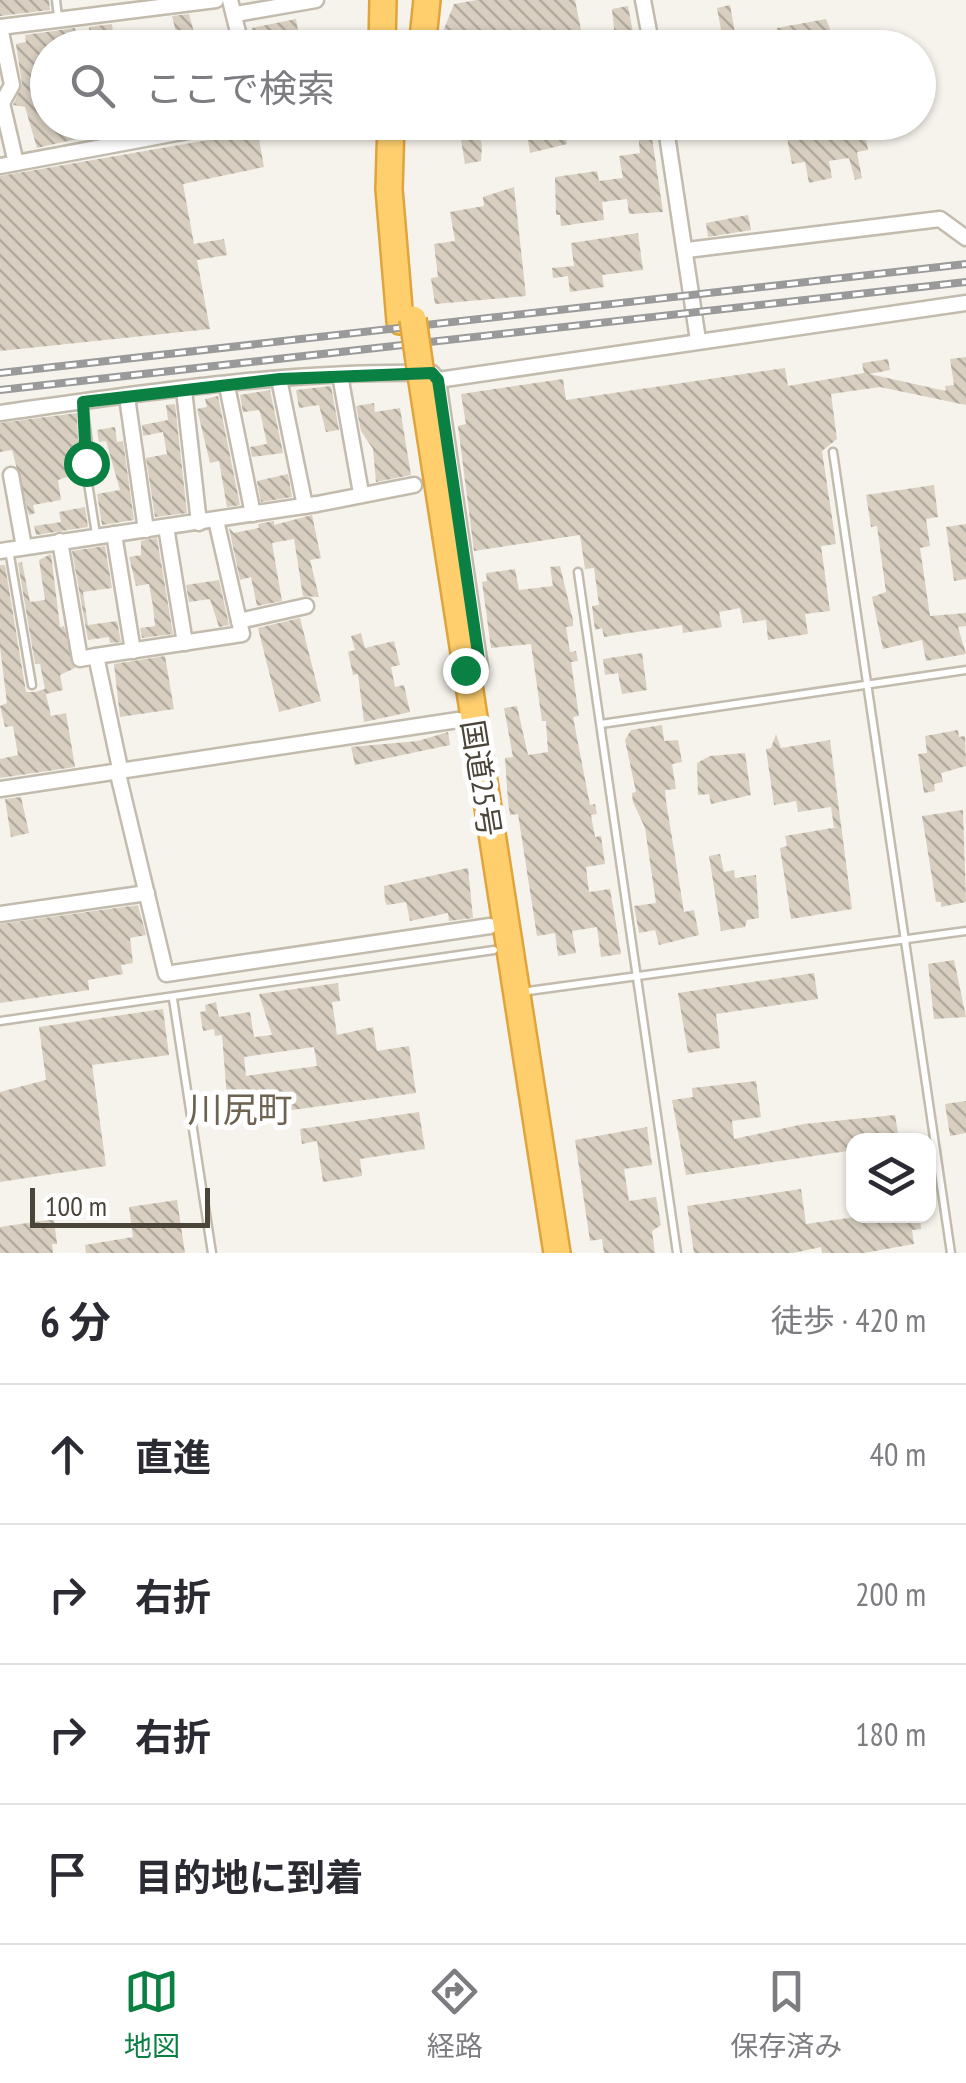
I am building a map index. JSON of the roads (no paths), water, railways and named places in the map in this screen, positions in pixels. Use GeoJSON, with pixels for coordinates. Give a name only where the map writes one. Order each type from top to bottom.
{"type":"FeatureCollection","features":[{"type":"Feature","properties":{"kind":"highway"},"geometry":{"type":"LineString","coordinates":[[383,30],[384,0]]}},
{"type":"Feature","properties":{"kind":"highway"},"geometry":{"type":"LineString","coordinates":[[393,30],[394,0]]}},
{"type":"Feature","properties":{"kind":"highway"},"geometry":{"type":"LineString","coordinates":[[412,30],[414,0]]}},
{"type":"Feature","properties":{"kind":"highway"},"geometry":{"type":"LineString","coordinates":[[424,30],[427,0]]}},
{"type":"Feature","properties":{"kind":"highway","name":"国道25号"},"geometry":{"type":"LineString","coordinates":[[398,140],[406,320],[422,377],[465,670],[541,1253]]}},
{"type":"Feature","properties":{"kind":"highway","name":"国道25号"},"geometry":{"type":"LineString","coordinates":[[422,377],[458,720],[492,938],[509,994],[556,1253]]}},
{"type":"Feature","properties":{"kind":"street"},"geometry":{"type":"LineString","coordinates":[[138,140],[8,164],[2,103],[12,85],[0,27],[216,0]]}},
{"type":"Feature","properties":{"kind":"street"},"geometry":{"type":"LineString","coordinates":[[233,7],[316,0]]}},
{"type":"Feature","properties":{"kind":"street"},"geometry":{"type":"LineString","coordinates":[[643,0],[649,30]]}},
{"type":"Feature","properties":{"kind":"street"},"geometry":{"type":"LineString","coordinates":[[668,140],[698,340]]}},
{"type":"Feature","properties":{"kind":"street"},"geometry":{"type":"LineString","coordinates":[[687,250],[940,219],[966,238]]}},
{"type":"Feature","properties":{"kind":"street"},"geometry":{"type":"LineString","coordinates":[[422,377],[966,302]]}},
{"type":"Feature","properties":{"kind":"street"},"geometry":{"type":"LineString","coordinates":[[0,413],[280,379],[432,373],[422,377]]}},
{"type":"Feature","properties":{"kind":"street"},"geometry":{"type":"LineString","coordinates":[[340,375],[361,493]]}},
{"type":"Feature","properties":{"kind":"street"},"geometry":{"type":"LineString","coordinates":[[280,379],[306,506]]}},
{"type":"Feature","properties":{"kind":"street"},"geometry":{"type":"LineString","coordinates":[[227,386],[253,514]]}},
{"type":"Feature","properties":{"kind":"street"},"geometry":{"type":"LineString","coordinates":[[184,390],[199,523]]}},
{"type":"Feature","properties":{"kind":"street"},"geometry":{"type":"LineString","coordinates":[[127,397],[146,530]]}},
{"type":"Feature","properties":{"kind":"street"},"geometry":{"type":"LineString","coordinates":[[11,475],[24,547]]}},
{"type":"Feature","properties":{"kind":"street"},"geometry":{"type":"LineString","coordinates":[[4,550],[199,523],[414,485]]}},
{"type":"Feature","properties":{"kind":"street"},"geometry":{"type":"LineString","coordinates":[[60,542],[80,659],[242,634],[216,520]]}},
{"type":"Feature","properties":{"kind":"street"},"geometry":{"type":"LineString","coordinates":[[166,527],[184,643]]}},
{"type":"Feature","properties":{"kind":"street"},"geometry":{"type":"LineString","coordinates":[[114,534],[134,651]]}},
{"type":"Feature","properties":{"kind":"street"},"geometry":{"type":"LineString","coordinates":[[239,621],[306,606]]}},
{"type":"Feature","properties":{"kind":"street"},"geometry":{"type":"LineString","coordinates":[[96,656],[166,974],[492,938]]}},
{"type":"Feature","properties":{"kind":"street"},"geometry":{"type":"LineString","coordinates":[[0,789],[458,720]]}},
{"type":"Feature","properties":{"kind":"street"},"geometry":{"type":"LineString","coordinates":[[0,914],[147,892]]}},
{"type":"Feature","properties":{"kind":"lane"},"geometry":{"type":"LineString","coordinates":[[56,0],[58,18]]}},
{"type":"Feature","properties":{"kind":"lane"},"geometry":{"type":"LineString","coordinates":[[83,402],[88,444],[82,445],[97,536]]}},
{"type":"Feature","properties":{"kind":"lane"},"geometry":{"type":"LineString","coordinates":[[833,452],[951,1253]]}},
{"type":"Feature","properties":{"kind":"lane"},"geometry":{"type":"LineString","coordinates":[[4,550],[32,685]]}},
{"type":"Feature","properties":{"kind":"lane"},"geometry":{"type":"LineString","coordinates":[[578,572],[678,1253]]}},
{"type":"Feature","properties":{"kind":"lane"},"geometry":{"type":"LineString","coordinates":[[601,724],[966,670]]}},
{"type":"Feature","properties":{"kind":"lane"},"geometry":{"type":"LineString","coordinates":[[509,994],[966,931]]}},
{"type":"Feature","properties":{"kind":"lane"},"geometry":{"type":"LineString","coordinates":[[0,1020],[158,996],[173,999],[492,938]]}},
{"type":"Feature","properties":{"kind":"lane"},"geometry":{"type":"LineString","coordinates":[[173,999],[212,1253]]}},
{"type":"Feature","properties":{"kind":"railway"},"geometry":{"type":"LineString","coordinates":[[0,373],[966,264]]}},
{"type":"Feature","properties":{"kind":"railway"},"geometry":{"type":"LineString","coordinates":[[0,390],[966,282]]}},
{"type":"Feature","properties":{"kind":"district","name":"川尻町"},"geometry":{"type":"Point","coordinates":[240,1109]}}]}
